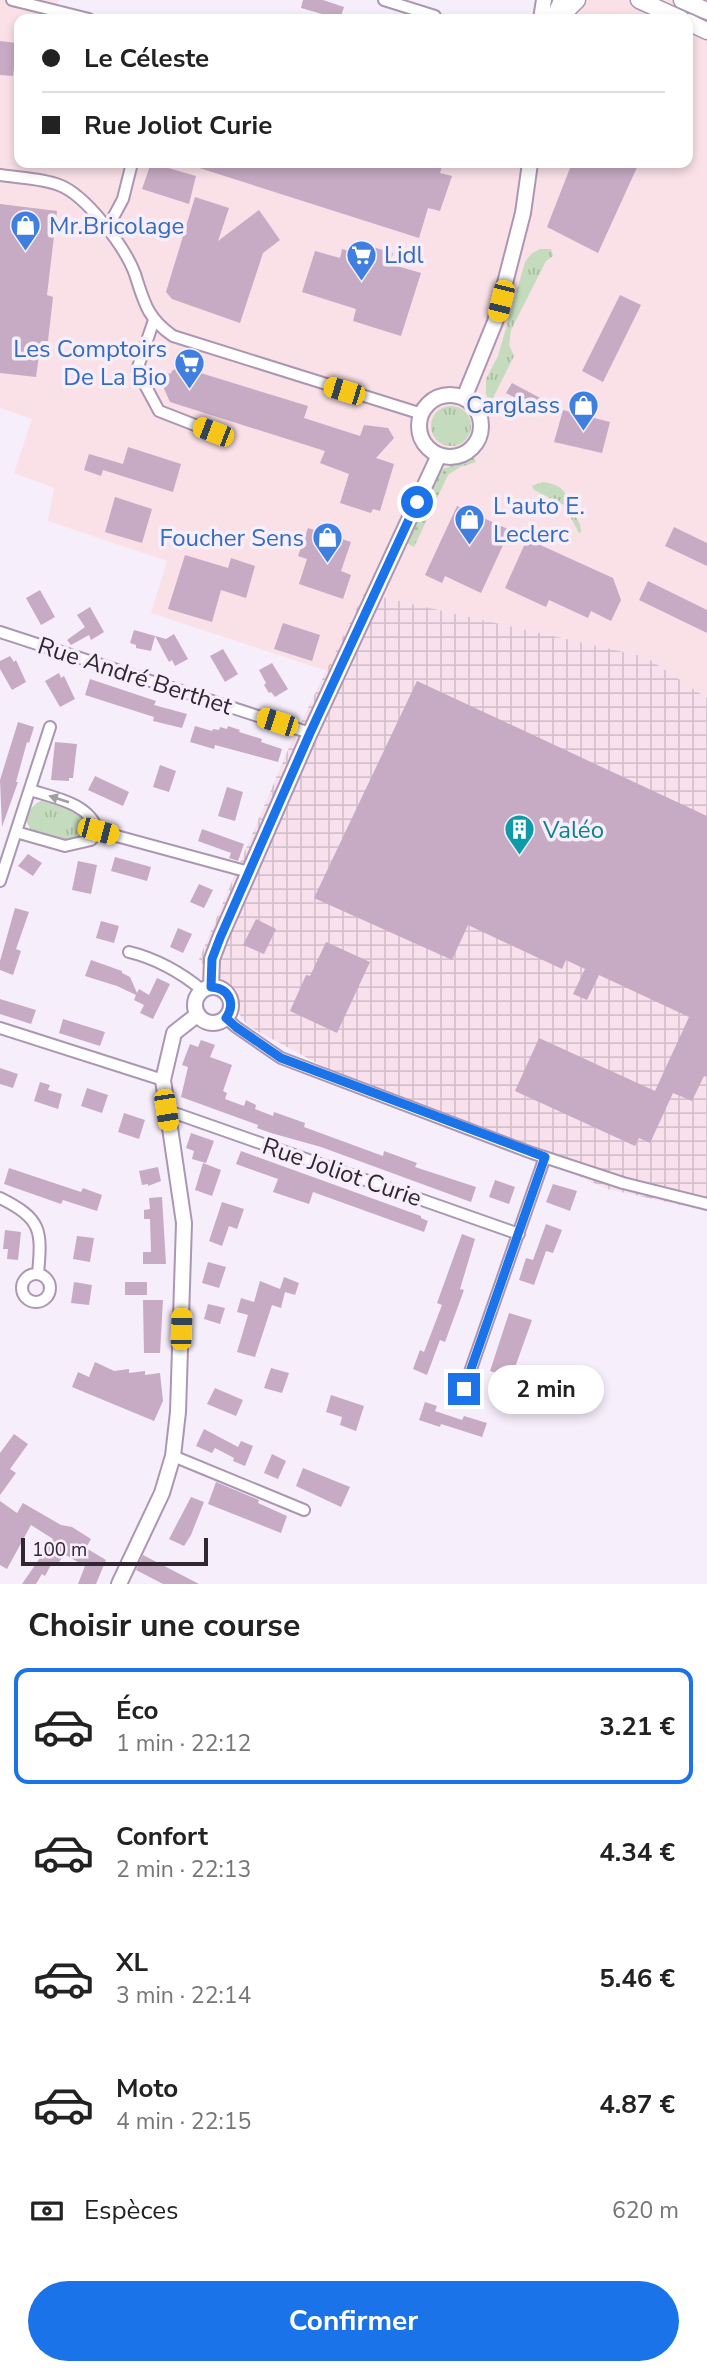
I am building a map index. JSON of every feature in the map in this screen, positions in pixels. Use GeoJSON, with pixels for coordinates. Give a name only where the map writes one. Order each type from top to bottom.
{"type":"FeatureCollection","features":[{"type":"Feature","properties":{"kind":"main road"},"geometry":{"type":"LineString","coordinates":[[562,14],[578,0]]}},
{"type":"Feature","properties":{"kind":"main road"},"geometry":{"type":"LineString","coordinates":[[639,0],[670,14]]}},
{"type":"Feature","properties":{"kind":"main road"},"geometry":{"type":"LineString","coordinates":[[682,0],[707,11]]}},
{"type":"Feature","properties":{"kind":"street"},"geometry":{"type":"LineString","coordinates":[[12,0],[69,14]]}},
{"type":"Feature","properties":{"kind":"street"},"geometry":{"type":"LineString","coordinates":[[384,0],[429,14]]}},
{"type":"Feature","properties":{"kind":"street"},"geometry":{"type":"LineString","coordinates":[[107,229],[123,199],[131,168]]}},
{"type":"Feature","properties":{"kind":"street"},"geometry":{"type":"LineString","coordinates":[[464,398],[495,323],[523,214],[529,168]]}},
{"type":"Feature","properties":{"kind":"street"},"geometry":{"type":"LineString","coordinates":[[0,175],[60,185],[77,195],[126,255],[142,301],[155,320],[173,336],[422,414]]}},
{"type":"Feature","properties":{"kind":"street"},"geometry":{"type":"LineString","coordinates":[[155,320],[137,370],[159,411],[213,432]]}},
{"type":"Feature","properties":{"kind":"street"},"geometry":{"type":"LineString","coordinates":[[454,395],[464,398],[477,410],[481,419],[480,437],[467,452],[449,457],[439,455],[431,450],[420,433],[422,414],[435,399],[454,395]]}},
{"type":"Feature","properties":{"kind":"street"},"geometry":{"type":"LineString","coordinates":[[129,952],[139,954],[207,989],[223,990],[231,1006],[226,1018],[211,1023],[197,1015],[195,1004],[207,989],[212,959],[310,733],[439,455]]}},
{"type":"Feature","properties":{"kind":"street","name":"Rue André Berthet"},"geometry":{"type":"LineString","coordinates":[[0,632],[310,733]]}},
{"type":"Feature","properties":{"kind":"street"},"geometry":{"type":"LineString","coordinates":[[0,881],[50,727]]}},
{"type":"Feature","properties":{"kind":"street"},"geometry":{"type":"LineString","coordinates":[[30,790],[77,805],[94,820],[98,831]]}},
{"type":"Feature","properties":{"kind":"street"},"geometry":{"type":"LineString","coordinates":[[98,831],[249,872]]}},
{"type":"Feature","properties":{"kind":"street"},"geometry":{"type":"LineString","coordinates":[[16,832],[65,846],[91,840],[98,831]]}},
{"type":"Feature","properties":{"kind":"street"},"geometry":{"type":"LineString","coordinates":[[119,1584],[162,1493],[173,1456],[178,1412],[184,1223],[163,1080],[174,1033],[197,1015]]}},
{"type":"Feature","properties":{"kind":"street"},"geometry":{"type":"LineString","coordinates":[[226,1018],[281,1058],[545,1157],[623,1183],[707,1204]]}},
{"type":"Feature","properties":{"kind":"street"},"geometry":{"type":"LineString","coordinates":[[0,1028],[163,1080]]}},
{"type":"Feature","properties":{"kind":"street","name":"Rue Joliot Curie"},"geometry":{"type":"LineString","coordinates":[[166,1110],[519,1234]]}},
{"type":"Feature","properties":{"kind":"street"},"geometry":{"type":"LineString","coordinates":[[464,1389],[545,1157]]}},
{"type":"Feature","properties":{"kind":"street"},"geometry":{"type":"LineString","coordinates":[[0,1198],[27,1214],[38,1229],[38,1274]]}},
{"type":"Feature","properties":{"kind":"street"},"geometry":{"type":"LineString","coordinates":[[173,1456],[304,1510]]}},
{"type":"Feature","properties":{"kind":"shaded area"},"geometry":{"type":"Polygon","coordinates":[[[0,0],[59,0],[50,14],[14,14],[14,168],[693,168],[693,14],[556,14],[560,0],[707,0],[707,698],[646,657],[364,593],[327,671],[151,613],[167,561],[48,521],[54,488],[14,473],[32,419],[0,408],[0,0]]]}},
{"type":"Feature","properties":{"kind":"shaded area"},"geometry":{"type":"Polygon","coordinates":[[[364,593],[646,657],[707,698],[707,1211],[607,1189],[436,1111],[328,1069],[248,1026],[199,959],[290,745],[364,593]]]}},
{"type":"Feature","properties":{"kind":"green space"},"geometry":{"type":"Polygon","coordinates":[[[540,249],[551,249],[553,256],[546,261],[511,330],[509,345],[514,356],[490,404],[486,394],[486,379],[498,356],[525,262],[531,254],[540,249]]]}},
{"type":"Feature","properties":{"kind":"green space"},"geometry":{"type":"Polygon","coordinates":[[[451,406],[459,407],[465,412],[470,418],[470,434],[465,440],[459,445],[451,446],[443,445],[437,440],[432,434],[431,426],[432,418],[437,412],[443,407],[451,406]]]}},
{"type":"Feature","properties":{"kind":"green space"},"geometry":{"type":"Polygon","coordinates":[[[474,458],[476,462],[460,467],[448,475],[414,547],[407,543],[440,470],[474,458]]]}},
{"type":"Feature","properties":{"kind":"green space"},"geometry":{"type":"Polygon","coordinates":[[[543,482],[556,485],[564,491],[580,524],[581,532],[579,533],[564,505],[534,490],[532,486],[543,482]]]}},
{"type":"Feature","properties":{"kind":"green space"},"geometry":{"type":"Polygon","coordinates":[[[42,800],[73,811],[88,825],[88,832],[74,839],[60,840],[31,830],[26,821],[28,814],[33,806],[42,800]]]}},
{"type":"Feature","properties":{"kind":"building"},"geometry":{"type":"Polygon","coordinates":[[[303,0],[323,0],[344,7],[342,14],[322,14],[301,8],[303,0]]]}},
{"type":"Feature","properties":{"kind":"building"},"geometry":{"type":"Polygon","coordinates":[[[0,41],[14,43],[13,76],[0,75],[0,41]]]}},
{"type":"Feature","properties":{"kind":"building"},"geometry":{"type":"Polygon","coordinates":[[[149,168],[168,168],[196,176],[189,204],[142,189],[149,168]]]}},
{"type":"Feature","properties":{"kind":"building"},"geometry":{"type":"Polygon","coordinates":[[[199,168],[442,168],[440,173],[452,176],[440,211],[428,208],[419,238],[199,168]]]}},
{"type":"Feature","properties":{"kind":"building"},"geometry":{"type":"Polygon","coordinates":[[[570,168],[637,168],[598,253],[547,227],[570,168]]]}},
{"type":"Feature","properties":{"kind":"building"},"geometry":{"type":"Polygon","coordinates":[[[195,197],[229,208],[218,241],[259,210],[280,240],[263,253],[240,323],[172,299],[166,292],[195,197]]]}},
{"type":"Feature","properties":{"kind":"building","name":"Mr.Bricolage"},"geometry":{"type":"Polygon","coordinates":[[[0,204],[57,211],[47,295],[53,297],[48,341],[41,341],[36,377],[0,373],[0,204]]]}},
{"type":"Feature","properties":{"kind":"building","name":"Lidl"},"geometry":{"type":"Polygon","coordinates":[[[366,245],[393,253],[390,264],[421,273],[401,336],[353,321],[356,309],[302,292],[315,251],[340,258],[342,249],[362,255],[366,245]]]}},
{"type":"Feature","properties":{"kind":"building"},"geometry":{"type":"Polygon","coordinates":[[[620,295],[641,305],[603,382],[582,371],[620,295]]]}},
{"type":"Feature","properties":{"kind":"building"},"geometry":{"type":"Polygon","coordinates":[[[181,367],[308,406],[304,418],[360,436],[364,425],[388,428],[394,438],[376,458],[394,464],[380,511],[373,509],[371,513],[340,503],[349,474],[320,463],[325,451],[170,402],[162,384],[166,372],[170,374],[181,367]]]}},
{"type":"Feature","properties":{"kind":"building"},"geometry":{"type":"Polygon","coordinates":[[[512,383],[542,399],[537,409],[506,393],[512,383]]]}},
{"type":"Feature","properties":{"kind":"building","name":"Carglass"},"geometry":{"type":"Polygon","coordinates":[[[563,410],[610,422],[602,453],[554,442],[563,410]]]}},
{"type":"Feature","properties":{"kind":"building"},"geometry":{"type":"Polygon","coordinates":[[[128,447],[181,464],[173,492],[103,470],[101,476],[84,470],[89,454],[123,464],[128,447]]]}},
{"type":"Feature","properties":{"kind":"building"},"geometry":{"type":"Polygon","coordinates":[[[115,497],[152,509],[142,543],[105,532],[115,497]]]}},
{"type":"Feature","properties":{"kind":"building","name":"L'auto E. Leclerc"},"geometry":{"type":"Polygon","coordinates":[[[457,506],[510,530],[481,593],[445,576],[442,583],[425,575],[457,506]]]}},
{"type":"Feature","properties":{"kind":"building"},"geometry":{"type":"Polygon","coordinates":[[[674,527],[707,543],[707,566],[665,546],[674,527]]]}},
{"type":"Feature","properties":{"kind":"building"},"geometry":{"type":"Polygon","coordinates":[[[308,528],[351,542],[341,571],[351,575],[343,599],[299,584],[307,559],[298,556],[308,528]]]}},
{"type":"Feature","properties":{"kind":"building"},"geometry":{"type":"Polygon","coordinates":[[[527,539],[613,578],[621,600],[611,621],[591,611],[588,618],[549,600],[546,607],[505,588],[527,539]]]}},
{"type":"Feature","properties":{"kind":"building"},"geometry":{"type":"Polygon","coordinates":[[[185,555],[228,568],[231,558],[255,566],[246,598],[221,590],[212,622],[168,609],[185,555]]]}},
{"type":"Feature","properties":{"kind":"building"},"geometry":{"type":"Polygon","coordinates":[[[648,581],[707,610],[707,633],[639,600],[648,581]]]}},
{"type":"Feature","properties":{"kind":"building"},"geometry":{"type":"Polygon","coordinates":[[[40,590],[55,617],[41,625],[26,598],[40,590]]]}},
{"type":"Feature","properties":{"kind":"building"},"geometry":{"type":"Polygon","coordinates":[[[90,607],[104,632],[91,640],[89,635],[71,645],[67,640],[85,627],[77,615],[90,607]]]}},
{"type":"Feature","properties":{"kind":"building"},"geometry":{"type":"Polygon","coordinates":[[[283,623],[320,635],[312,661],[274,649],[283,623]]]}},
{"type":"Feature","properties":{"kind":"building"},"geometry":{"type":"Polygon","coordinates":[[[134,630],[166,639],[174,634],[188,659],[175,666],[172,660],[169,662],[155,636],[151,651],[136,648],[136,645],[130,643],[134,630]]]}},
{"type":"Feature","properties":{"kind":"building"},"geometry":{"type":"Polygon","coordinates":[[[223,649],[238,674],[225,682],[210,656],[223,649]]]}},
{"type":"Feature","properties":{"kind":"building"},"geometry":{"type":"Polygon","coordinates":[[[10,656],[14,662],[16,660],[26,682],[12,690],[0,669],[0,661],[10,656]]]}},
{"type":"Feature","properties":{"kind":"building"},"geometry":{"type":"Polygon","coordinates":[[[272,663],[288,689],[275,697],[264,685],[266,683],[259,670],[272,663]]]}},
{"type":"Feature","properties":{"kind":"building"},"geometry":{"type":"Polygon","coordinates":[[[59,673],[61,678],[64,676],[75,699],[60,707],[45,681],[59,673]]]}},
{"type":"Feature","properties":{"kind":"building"},"geometry":{"type":"Polygon","coordinates":[[[90,679],[156,701],[154,705],[187,714],[182,728],[153,721],[154,717],[85,695],[90,679]]]}},
{"type":"Feature","properties":{"kind":"building","name":"Valéo"},"geometry":{"type":"Polygon","coordinates":[[[417,681],[707,816],[707,1077],[704,1076],[692,1101],[673,1093],[650,1143],[639,1138],[635,1146],[515,1091],[539,1038],[655,1091],[689,1017],[599,975],[587,1000],[573,994],[585,969],[566,960],[562,969],[468,925],[452,960],[314,898],[417,681]]]}},
{"type":"Feature","properties":{"kind":"building"},"geometry":{"type":"Polygon","coordinates":[[[18,722],[34,727],[2,827],[0,780],[18,722]]]}},
{"type":"Feature","properties":{"kind":"building"},"geometry":{"type":"Polygon","coordinates":[[[195,726],[212,731],[219,730],[220,727],[227,729],[228,726],[262,739],[261,742],[282,749],[278,762],[215,745],[214,749],[190,742],[195,726]]]}},
{"type":"Feature","properties":{"kind":"building"},"geometry":{"type":"Polygon","coordinates":[[[55,742],[77,744],[73,778],[69,778],[69,781],[51,780],[55,742]]]}},
{"type":"Feature","properties":{"kind":"building"},"geometry":{"type":"Polygon","coordinates":[[[160,765],[176,771],[169,792],[153,787],[160,765]]]}},
{"type":"Feature","properties":{"kind":"building"},"geometry":{"type":"Polygon","coordinates":[[[95,776],[129,792],[123,806],[88,790],[95,776]]]}},
{"type":"Feature","properties":{"kind":"building"},"geometry":{"type":"Polygon","coordinates":[[[227,787],[243,792],[235,821],[218,816],[227,787]]]}},
{"type":"Feature","properties":{"kind":"building"},"geometry":{"type":"Polygon","coordinates":[[[202,829],[244,844],[238,861],[229,858],[231,853],[198,841],[202,829]]]}},
{"type":"Feature","properties":{"kind":"building"},"geometry":{"type":"Polygon","coordinates":[[[28,854],[42,863],[33,876],[18,866],[28,854]]]}},
{"type":"Feature","properties":{"kind":"building"},"geometry":{"type":"Polygon","coordinates":[[[115,857],[151,867],[147,881],[111,871],[115,857]]]}},
{"type":"Feature","properties":{"kind":"building"},"geometry":{"type":"Polygon","coordinates":[[[78,861],[97,865],[91,894],[72,890],[78,861]]]}},
{"type":"Feature","properties":{"kind":"building"},"geometry":{"type":"Polygon","coordinates":[[[199,884],[213,890],[204,908],[190,902],[199,884]]]}},
{"type":"Feature","properties":{"kind":"building"},"geometry":{"type":"Polygon","coordinates":[[[15,908],[29,912],[16,949],[21,951],[13,975],[0,970],[0,961],[15,908]]]}},
{"type":"Feature","properties":{"kind":"building"},"geometry":{"type":"Polygon","coordinates":[[[256,919],[276,929],[264,954],[243,945],[256,919]]]}},
{"type":"Feature","properties":{"kind":"building"},"geometry":{"type":"Polygon","coordinates":[[[101,921],[119,926],[114,943],[96,938],[101,921]]]}},
{"type":"Feature","properties":{"kind":"building"},"geometry":{"type":"Polygon","coordinates":[[[178,928],[192,934],[183,953],[170,947],[178,928]]]}},
{"type":"Feature","properties":{"kind":"building"},"geometry":{"type":"Polygon","coordinates":[[[326,942],[370,962],[337,1033],[290,1011],[306,975],[310,976],[326,942]]]}},
{"type":"Feature","properties":{"kind":"building"},"geometry":{"type":"Polygon","coordinates":[[[91,960],[122,971],[130,977],[137,993],[139,989],[149,995],[157,978],[170,984],[153,1019],[140,1013],[144,1005],[134,1000],[136,995],[85,976],[91,960]]]}},
{"type":"Feature","properties":{"kind":"building"},"geometry":{"type":"Polygon","coordinates":[[[0,999],[36,1010],[31,1024],[0,1014],[0,999]]]}},
{"type":"Feature","properties":{"kind":"building"},"geometry":{"type":"Polygon","coordinates":[[[63,1019],[105,1032],[100,1046],[59,1033],[63,1019]]]}},
{"type":"Feature","properties":{"kind":"building"},"geometry":{"type":"Polygon","coordinates":[[[201,1040],[215,1045],[210,1057],[232,1065],[223,1091],[227,1093],[225,1099],[244,1106],[246,1100],[256,1105],[255,1109],[273,1116],[274,1112],[305,1123],[304,1127],[383,1156],[384,1151],[417,1163],[415,1167],[476,1187],[471,1202],[321,1147],[257,1128],[258,1125],[181,1097],[188,1067],[182,1065],[190,1044],[198,1047],[201,1040]]]}},
{"type":"Feature","properties":{"kind":"building"},"geometry":{"type":"Polygon","coordinates":[[[0,1068],[18,1074],[13,1088],[0,1084],[0,1068]]]}},
{"type":"Feature","properties":{"kind":"building"},"geometry":{"type":"Polygon","coordinates":[[[40,1082],[50,1085],[48,1090],[62,1094],[58,1109],[34,1101],[40,1082]]]}},
{"type":"Feature","properties":{"kind":"building"},"geometry":{"type":"Polygon","coordinates":[[[87,1088],[108,1095],[102,1113],[81,1106],[87,1088]]]}},
{"type":"Feature","properties":{"kind":"building"},"geometry":{"type":"Polygon","coordinates":[[[124,1113],[145,1120],[139,1139],[118,1132],[124,1113]]]}},
{"type":"Feature","properties":{"kind":"building"},"geometry":{"type":"Polygon","coordinates":[[[191,1133],[214,1141],[206,1163],[192,1159],[194,1151],[186,1148],[191,1133]]]}},
{"type":"Feature","properties":{"kind":"building"},"geometry":{"type":"Polygon","coordinates":[[[241,1151],[421,1216],[428,1221],[424,1232],[313,1192],[309,1204],[273,1192],[278,1179],[236,1164],[241,1151]]]}},
{"type":"Feature","properties":{"kind":"building"},"geometry":{"type":"Polygon","coordinates":[[[203,1163],[221,1170],[212,1196],[195,1190],[203,1163]]]}},
{"type":"Feature","properties":{"kind":"building"},"geometry":{"type":"Polygon","coordinates":[[[158,1167],[161,1181],[148,1186],[142,1185],[139,1171],[158,1167]]]}},
{"type":"Feature","properties":{"kind":"building"},"geometry":{"type":"Polygon","coordinates":[[[9,1168],[81,1192],[83,1188],[102,1195],[97,1211],[63,1200],[61,1204],[4,1184],[9,1168]]]}},
{"type":"Feature","properties":{"kind":"building"},"geometry":{"type":"Polygon","coordinates":[[[495,1180],[515,1187],[509,1204],[489,1197],[495,1180]]]}},
{"type":"Feature","properties":{"kind":"building"},"geometry":{"type":"Polygon","coordinates":[[[553,1184],[577,1191],[570,1211],[546,1202],[553,1184]]]}},
{"type":"Feature","properties":{"kind":"building"},"geometry":{"type":"Polygon","coordinates":[[[162,1197],[166,1264],[143,1264],[143,1252],[151,1252],[150,1219],[144,1219],[144,1210],[150,1209],[149,1198],[162,1197]]]}},
{"type":"Feature","properties":{"kind":"building"},"geometry":{"type":"Polygon","coordinates":[[[222,1202],[244,1209],[237,1229],[229,1226],[222,1246],[209,1241],[222,1202]]]}},
{"type":"Feature","properties":{"kind":"building"},"geometry":{"type":"Polygon","coordinates":[[[546,1224],[562,1230],[553,1253],[546,1251],[534,1285],[519,1280],[526,1258],[533,1260],[546,1224]]]}},
{"type":"Feature","properties":{"kind":"building"},"geometry":{"type":"Polygon","coordinates":[[[5,1230],[21,1232],[18,1260],[7,1259],[8,1249],[3,1249],[5,1230]]]}},
{"type":"Feature","properties":{"kind":"building"},"geometry":{"type":"Polygon","coordinates":[[[462,1234],[475,1239],[460,1289],[464,1290],[445,1342],[440,1340],[427,1375],[413,1369],[420,1350],[424,1352],[442,1305],[437,1303],[462,1234]]]}},
{"type":"Feature","properties":{"kind":"building"},"geometry":{"type":"Polygon","coordinates":[[[77,1236],[94,1238],[90,1262],[73,1259],[77,1236]]]}},
{"type":"Feature","properties":{"kind":"building"},"geometry":{"type":"Polygon","coordinates":[[[208,1262],[226,1267],[219,1288],[202,1283],[208,1262]]]}},
{"type":"Feature","properties":{"kind":"building"},"geometry":{"type":"Polygon","coordinates":[[[284,1277],[299,1283],[295,1295],[285,1292],[281,1308],[272,1305],[255,1357],[237,1352],[248,1315],[237,1312],[241,1298],[254,1302],[260,1281],[280,1289],[284,1277]]]}},
{"type":"Feature","properties":{"kind":"building"},"geometry":{"type":"Polygon","coordinates":[[[74,1282],[92,1285],[89,1305],[71,1303],[74,1282]]]}},
{"type":"Feature","properties":{"kind":"building"},"geometry":{"type":"Polygon","coordinates":[[[125,1282],[147,1282],[147,1295],[125,1295],[125,1282]]]}},
{"type":"Feature","properties":{"kind":"building"},"geometry":{"type":"Polygon","coordinates":[[[143,1300],[163,1300],[160,1353],[144,1353],[143,1300]]]}},
{"type":"Feature","properties":{"kind":"building"},"geometry":{"type":"Polygon","coordinates":[[[208,1304],[225,1308],[220,1324],[204,1319],[208,1304]]]}},
{"type":"Feature","properties":{"kind":"building"},"geometry":{"type":"Polygon","coordinates":[[[509,1313],[532,1320],[509,1384],[494,1378],[496,1373],[490,1371],[509,1313]]]}},
{"type":"Feature","properties":{"kind":"building"},"geometry":{"type":"Polygon","coordinates":[[[95,1362],[114,1371],[145,1371],[145,1375],[160,1373],[163,1401],[154,1421],[72,1387],[78,1372],[89,1377],[95,1362]]]}},
{"type":"Feature","properties":{"kind":"building"},"geometry":{"type":"Polygon","coordinates":[[[271,1368],[289,1373],[282,1393],[264,1388],[271,1368]]]}},
{"type":"Feature","properties":{"kind":"building"},"geometry":{"type":"Polygon","coordinates":[[[215,1388],[243,1400],[236,1416],[207,1404],[215,1388]]]}},
{"type":"Feature","properties":{"kind":"building"},"geometry":{"type":"Polygon","coordinates":[[[331,1395],[364,1406],[356,1431],[340,1425],[342,1417],[326,1412],[331,1395]]]}},
{"type":"Feature","properties":{"kind":"building"},"geometry":{"type":"Polygon","coordinates":[[[425,1402],[437,1406],[435,1411],[462,1420],[464,1416],[487,1423],[482,1437],[419,1420],[425,1402]]]}},
{"type":"Feature","properties":{"kind":"building"},"geometry":{"type":"Polygon","coordinates":[[[204,1429],[238,1447],[241,1441],[253,1446],[245,1466],[215,1448],[212,1453],[196,1446],[204,1429]]]}},
{"type":"Feature","properties":{"kind":"building"},"geometry":{"type":"Polygon","coordinates":[[[14,1434],[28,1444],[10,1469],[16,1473],[0,1495],[0,1453],[14,1434]]]}},
{"type":"Feature","properties":{"kind":"building"},"geometry":{"type":"Polygon","coordinates":[[[272,1454],[286,1461],[278,1479],[264,1473],[272,1454]]]}},
{"type":"Feature","properties":{"kind":"building"},"geometry":{"type":"Polygon","coordinates":[[[303,1468],[350,1487],[341,1507],[296,1486],[303,1468]]]}},
{"type":"Feature","properties":{"kind":"building"},"geometry":{"type":"Polygon","coordinates":[[[216,1482],[259,1500],[258,1503],[287,1516],[281,1533],[208,1504],[216,1482]]]}},
{"type":"Feature","properties":{"kind":"building"},"geometry":{"type":"Polygon","coordinates":[[[191,1497],[204,1502],[184,1546],[169,1539],[191,1497]]]}},
{"type":"Feature","properties":{"kind":"building"},"geometry":{"type":"Polygon","coordinates":[[[0,1501],[17,1513],[23,1503],[91,1539],[86,1548],[106,1560],[96,1584],[78,1584],[85,1566],[64,1554],[58,1564],[52,1563],[45,1576],[42,1574],[36,1584],[22,1584],[53,1539],[31,1525],[7,1569],[0,1565],[0,1501]]]}},
{"type":"Feature","properties":{"kind":"building"},"geometry":{"type":"Polygon","coordinates":[[[143,1555],[199,1584],[163,1584],[136,1570],[143,1555]]]}},
{"type":"Feature","properties":{"kind":"place","name":"Mr.Bricolage"},"geometry":{"type":"Point","coordinates":[26,253]}},
{"type":"Feature","properties":{"kind":"place","name":"Lidl"},"geometry":{"type":"Point","coordinates":[361,282]}},
{"type":"Feature","properties":{"kind":"place","name":"Les Comptoirs De La Bio"},"geometry":{"type":"Point","coordinates":[190,390]}},
{"type":"Feature","properties":{"kind":"place","name":"Carglass"},"geometry":{"type":"Point","coordinates":[583,432]}},
{"type":"Feature","properties":{"kind":"place","name":"L'auto E. Leclerc"},"geometry":{"type":"Point","coordinates":[470,547]}},
{"type":"Feature","properties":{"kind":"place","name":"Foucher Sens"},"geometry":{"type":"Point","coordinates":[327,565]}},
{"type":"Feature","properties":{"kind":"place","name":"Valéo"},"geometry":{"type":"Point","coordinates":[520,857]}},
{"type":"Feature","properties":{"kind":"route"},"geometry":{"type":"LineString","coordinates":[[417,502],[310,733],[220,938],[212,959],[211,987],[218,987],[228,994],[231,1006],[226,1018],[281,1058],[545,1157],[464,1389]]}}]}
